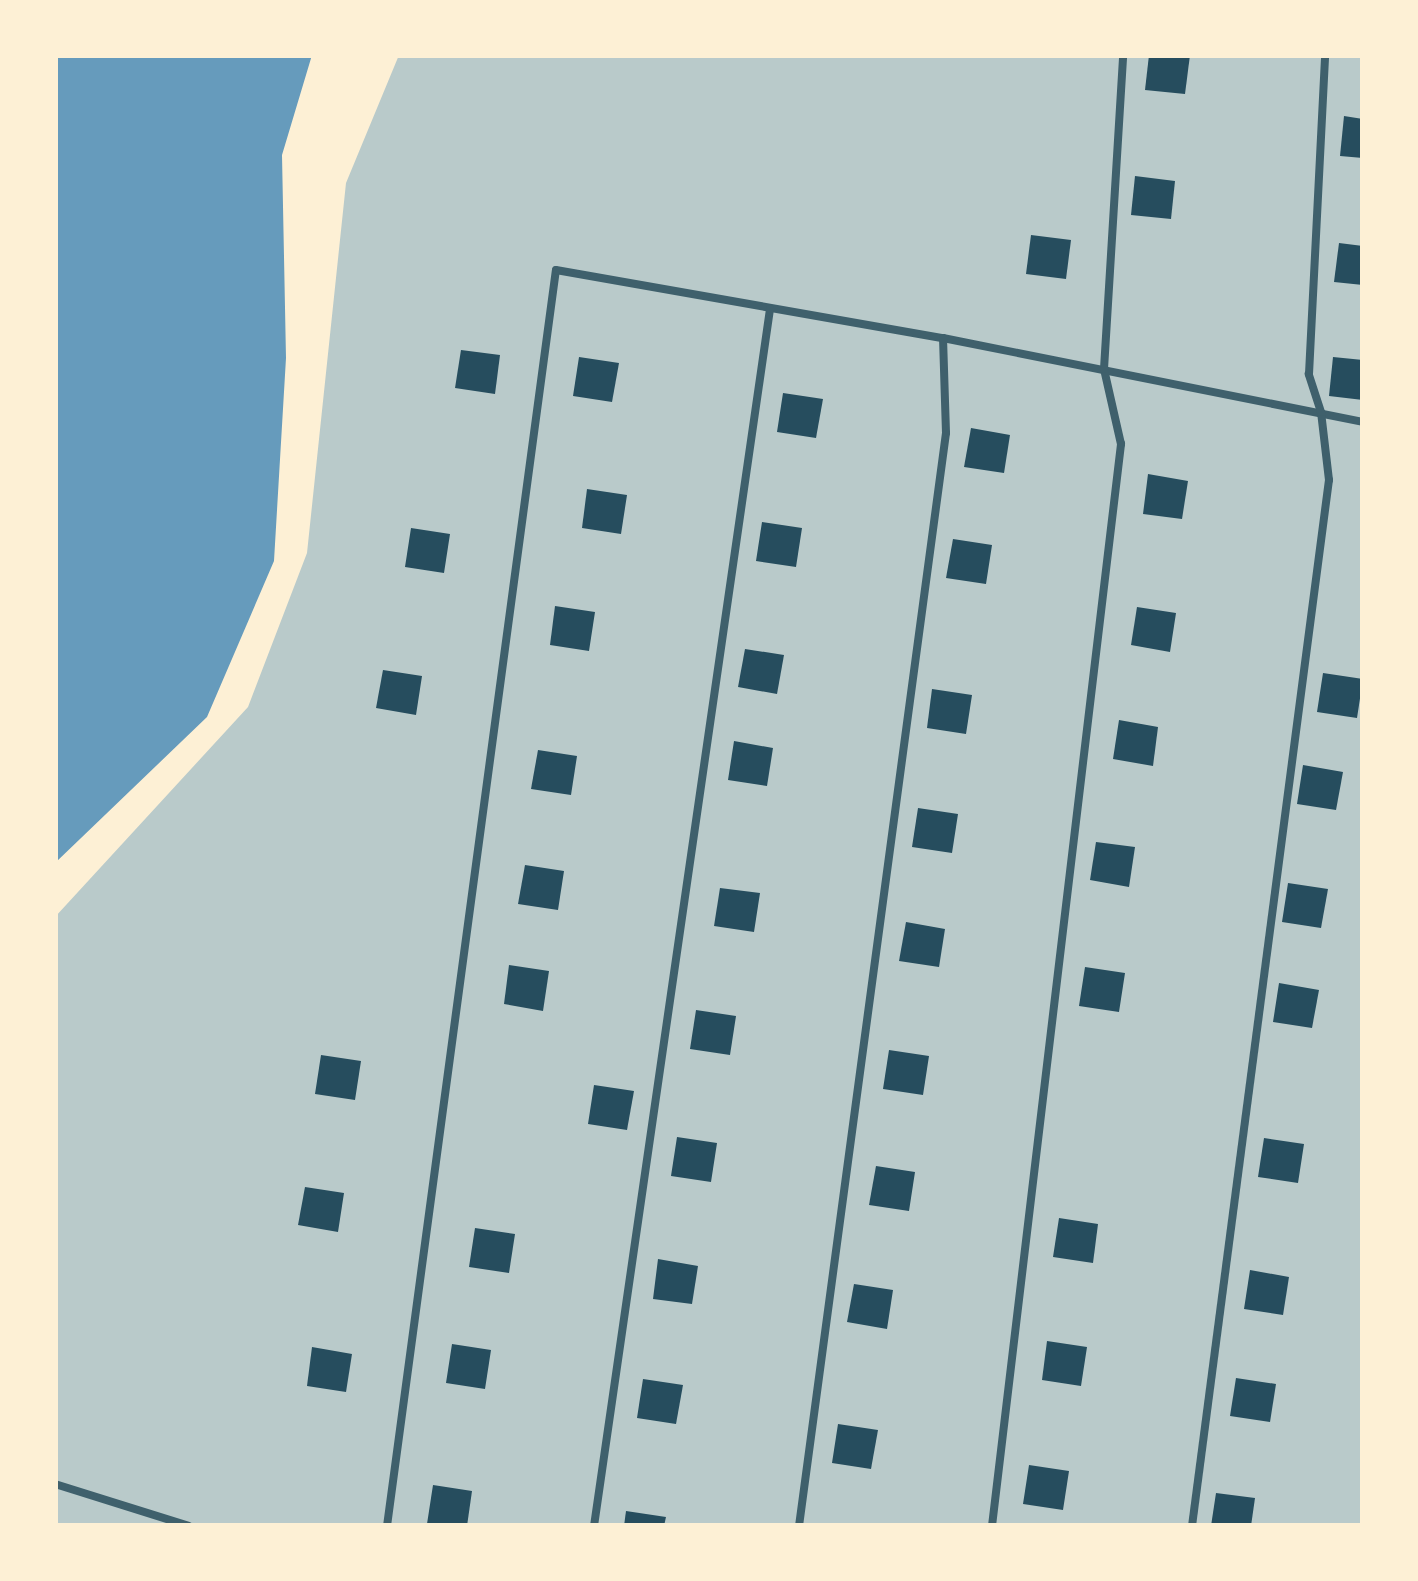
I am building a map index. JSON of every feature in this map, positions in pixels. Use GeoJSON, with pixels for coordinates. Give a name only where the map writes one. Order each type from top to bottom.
{"type":"FeatureCollection","features":[{"type":"Feature","properties":{"kind":"lane"},"geometry":{"type":"LineString","coordinates":[[992,1526],[1121,444],[1104,369],[1123,55]]}},
{"type":"Feature","properties":{"kind":"lane"},"geometry":{"type":"LineString","coordinates":[[1192,1526],[1329,480],[1321,412],[1308,374],[1326,55]]}},
{"type":"Feature","properties":{"kind":"lane"},"geometry":{"type":"LineString","coordinates":[[387,1526],[556,270],[943,338],[1363,422]]}},
{"type":"Feature","properties":{"kind":"lane"},"geometry":{"type":"LineString","coordinates":[[594,1526],[770,309]]}},
{"type":"Feature","properties":{"kind":"lane"},"geometry":{"type":"LineString","coordinates":[[799,1526],[946,433],[943,338]]}},
{"type":"Feature","properties":{"kind":"lane"},"geometry":{"type":"LineString","coordinates":[[55,1484],[188,1526]]}},
{"type":"Feature","properties":{"kind":"shaded area"},"geometry":{"type":"Polygon","coordinates":[[[399,55],[1363,55],[1363,1526],[55,1526],[55,917],[248,707],[307,553],[346,183],[399,55]]]}},
{"type":"Feature","properties":{"kind":"water"},"geometry":{"type":"Polygon","coordinates":[[[55,55],[312,55],[282,155],[286,358],[274,561],[207,717],[55,863],[55,55]]]}},
{"type":"Feature","properties":{"kind":"building"},"geometry":{"type":"Polygon","coordinates":[[[1149,55],[1190,55],[1185,94],[1145,90],[1149,55]]]}},
{"type":"Feature","properties":{"kind":"building"},"geometry":{"type":"Polygon","coordinates":[[[1344,116],[1363,119],[1363,158],[1340,156],[1344,116]]]}},
{"type":"Feature","properties":{"kind":"building"},"geometry":{"type":"Polygon","coordinates":[[[1135,176],[1175,181],[1171,219],[1131,215],[1135,176]]]}},
{"type":"Feature","properties":{"kind":"building"},"geometry":{"type":"Polygon","coordinates":[[[1031,235],[1071,240],[1066,279],[1026,274],[1031,235]]]}},
{"type":"Feature","properties":{"kind":"building"},"geometry":{"type":"Polygon","coordinates":[[[1339,243],[1363,246],[1363,285],[1334,282],[1339,243]]]}},
{"type":"Feature","properties":{"kind":"building"},"geometry":{"type":"Polygon","coordinates":[[[461,350],[500,355],[495,394],[455,388],[461,350]]]}},
{"type":"Feature","properties":{"kind":"building"},"geometry":{"type":"Polygon","coordinates":[[[579,357],[619,363],[612,402],[573,396],[579,357]]]}},
{"type":"Feature","properties":{"kind":"building"},"geometry":{"type":"Polygon","coordinates":[[[1333,357],[1363,360],[1363,400],[1329,396],[1333,357]]]}},
{"type":"Feature","properties":{"kind":"building"},"geometry":{"type":"Polygon","coordinates":[[[783,393],[823,399],[816,438],[777,432],[783,393]]]}},
{"type":"Feature","properties":{"kind":"building"},"geometry":{"type":"Polygon","coordinates":[[[971,428],[1010,435],[1004,473],[964,467],[971,428]]]}},
{"type":"Feature","properties":{"kind":"building"},"geometry":{"type":"Polygon","coordinates":[[[1148,474],[1188,481],[1182,519],[1143,514],[1148,474]]]}},
{"type":"Feature","properties":{"kind":"building"},"geometry":{"type":"Polygon","coordinates":[[[587,489],[627,495],[621,534],[582,528],[587,489]]]}},
{"type":"Feature","properties":{"kind":"building"},"geometry":{"type":"Polygon","coordinates":[[[762,522],[802,528],[796,567],[756,561],[762,522]]]}},
{"type":"Feature","properties":{"kind":"building"},"geometry":{"type":"Polygon","coordinates":[[[411,528],[450,534],[444,573],[405,567],[411,528]]]}},
{"type":"Feature","properties":{"kind":"building"},"geometry":{"type":"Polygon","coordinates":[[[953,539],[992,545],[986,584],[946,578],[953,539]]]}},
{"type":"Feature","properties":{"kind":"building"},"geometry":{"type":"Polygon","coordinates":[[[555,606],[595,612],[589,651],[550,645],[555,606]]]}},
{"type":"Feature","properties":{"kind":"building"},"geometry":{"type":"Polygon","coordinates":[[[1137,607],[1176,613],[1170,652],[1131,645],[1137,607]]]}},
{"type":"Feature","properties":{"kind":"building"},"geometry":{"type":"Polygon","coordinates":[[[745,649],[784,655],[777,694],[738,687],[745,649]]]}},
{"type":"Feature","properties":{"kind":"building"},"geometry":{"type":"Polygon","coordinates":[[[383,670],[422,676],[416,715],[376,708],[383,670]]]}},
{"type":"Feature","properties":{"kind":"building"},"geometry":{"type":"Polygon","coordinates":[[[1323,673],[1363,679],[1357,718],[1317,712],[1323,673]]]}},
{"type":"Feature","properties":{"kind":"building"},"geometry":{"type":"Polygon","coordinates":[[[932,689],[972,695],[966,734],[927,728],[932,689]]]}},
{"type":"Feature","properties":{"kind":"building"},"geometry":{"type":"Polygon","coordinates":[[[1119,720],[1158,727],[1153,766],[1113,759],[1119,720]]]}},
{"type":"Feature","properties":{"kind":"building"},"geometry":{"type":"Polygon","coordinates":[[[734,741],[773,748],[767,786],[728,780],[734,741]]]}},
{"type":"Feature","properties":{"kind":"building"},"geometry":{"type":"Polygon","coordinates":[[[538,750],[577,756],[571,795],[531,789],[538,750]]]}},
{"type":"Feature","properties":{"kind":"building"},"geometry":{"type":"Polygon","coordinates":[[[1303,765],[1343,772],[1336,810],[1297,804],[1303,765]]]}},
{"type":"Feature","properties":{"kind":"building"},"geometry":{"type":"Polygon","coordinates":[[[918,808],[958,814],[952,853],[912,847],[918,808]]]}},
{"type":"Feature","properties":{"kind":"building"},"geometry":{"type":"Polygon","coordinates":[[[1096,842],[1135,847],[1129,887],[1090,880],[1096,842]]]}},
{"type":"Feature","properties":{"kind":"building"},"geometry":{"type":"Polygon","coordinates":[[[525,865],[564,871],[558,910],[518,904],[525,865]]]}},
{"type":"Feature","properties":{"kind":"building"},"geometry":{"type":"Polygon","coordinates":[[[1288,883],[1328,889],[1321,928],[1282,922],[1288,883]]]}},
{"type":"Feature","properties":{"kind":"building"},"geometry":{"type":"Polygon","coordinates":[[[720,888],[760,893],[754,932],[714,926],[720,888]]]}},
{"type":"Feature","properties":{"kind":"building"},"geometry":{"type":"Polygon","coordinates":[[[906,922],[945,929],[939,967],[899,961],[906,922]]]}},
{"type":"Feature","properties":{"kind":"building"},"geometry":{"type":"Polygon","coordinates":[[[509,965],[549,971],[543,1011],[504,1004],[509,965]]]}},
{"type":"Feature","properties":{"kind":"building"},"geometry":{"type":"Polygon","coordinates":[[[1085,967],[1125,973],[1119,1012],[1079,1006],[1085,967]]]}},
{"type":"Feature","properties":{"kind":"building"},"geometry":{"type":"Polygon","coordinates":[[[1279,983],[1319,990],[1312,1028],[1273,1022],[1279,983]]]}},
{"type":"Feature","properties":{"kind":"building"},"geometry":{"type":"Polygon","coordinates":[[[696,1010],[736,1016],[730,1055],[690,1049],[696,1010]]]}},
{"type":"Feature","properties":{"kind":"building"},"geometry":{"type":"Polygon","coordinates":[[[889,1050],[929,1056],[923,1095],[883,1089],[889,1050]]]}},
{"type":"Feature","properties":{"kind":"building"},"geometry":{"type":"Polygon","coordinates":[[[321,1055],[361,1061],[355,1100],[315,1094],[321,1055]]]}},
{"type":"Feature","properties":{"kind":"building"},"geometry":{"type":"Polygon","coordinates":[[[594,1085],[634,1091],[627,1130],[588,1124],[594,1085]]]}},
{"type":"Feature","properties":{"kind":"building"},"geometry":{"type":"Polygon","coordinates":[[[677,1137],[717,1143],[711,1182],[671,1176],[677,1137]]]}},
{"type":"Feature","properties":{"kind":"building"},"geometry":{"type":"Polygon","coordinates":[[[1264,1138],[1304,1144],[1298,1183],[1258,1177],[1264,1138]]]}},
{"type":"Feature","properties":{"kind":"building"},"geometry":{"type":"Polygon","coordinates":[[[876,1166],[915,1172],[909,1211],[869,1205],[876,1166]]]}},
{"type":"Feature","properties":{"kind":"building"},"geometry":{"type":"Polygon","coordinates":[[[305,1187],[344,1193],[338,1232],[298,1225],[305,1187]]]}},
{"type":"Feature","properties":{"kind":"building"},"geometry":{"type":"Polygon","coordinates":[[[1059,1218],[1098,1224],[1093,1263],[1053,1257],[1059,1218]]]}},
{"type":"Feature","properties":{"kind":"building"},"geometry":{"type":"Polygon","coordinates":[[[475,1228],[515,1234],[509,1273],[469,1267],[475,1228]]]}},
{"type":"Feature","properties":{"kind":"building"},"geometry":{"type":"Polygon","coordinates":[[[658,1259],[698,1266],[692,1304],[653,1299],[658,1259]]]}},
{"type":"Feature","properties":{"kind":"building"},"geometry":{"type":"Polygon","coordinates":[[[1250,1270],[1289,1277],[1283,1315],[1244,1309],[1250,1270]]]}},
{"type":"Feature","properties":{"kind":"building"},"geometry":{"type":"Polygon","coordinates":[[[854,1284],[893,1290],[887,1329],[847,1322],[854,1284]]]}},
{"type":"Feature","properties":{"kind":"building"},"geometry":{"type":"Polygon","coordinates":[[[1047,1341],[1087,1347],[1081,1386],[1042,1380],[1047,1341]]]}},
{"type":"Feature","properties":{"kind":"building"},"geometry":{"type":"Polygon","coordinates":[[[452,1344],[491,1350],[485,1389],[446,1383],[452,1344]]]}},
{"type":"Feature","properties":{"kind":"building"},"geometry":{"type":"Polygon","coordinates":[[[312,1347],[352,1354],[346,1392],[307,1386],[312,1347]]]}},
{"type":"Feature","properties":{"kind":"building"},"geometry":{"type":"Polygon","coordinates":[[[1236,1378],[1276,1384],[1270,1422],[1230,1416],[1236,1378]]]}},
{"type":"Feature","properties":{"kind":"building"},"geometry":{"type":"Polygon","coordinates":[[[643,1379],[683,1385],[676,1424],[637,1418],[643,1379]]]}},
{"type":"Feature","properties":{"kind":"building"},"geometry":{"type":"Polygon","coordinates":[[[838,1424],[878,1430],[871,1469],[832,1463],[838,1424]]]}},
{"type":"Feature","properties":{"kind":"building"},"geometry":{"type":"Polygon","coordinates":[[[1029,1465],[1069,1471],[1063,1510],[1023,1504],[1029,1465]]]}},
{"type":"Feature","properties":{"kind":"building"},"geometry":{"type":"Polygon","coordinates":[[[433,1485],[472,1491],[467,1526],[427,1524],[433,1485]]]}},
{"type":"Feature","properties":{"kind":"building"},"geometry":{"type":"Polygon","coordinates":[[[1216,1493],[1255,1498],[1251,1526],[1211,1526],[1216,1493]]]}},
{"type":"Feature","properties":{"kind":"building"},"geometry":{"type":"Polygon","coordinates":[[[626,1511],[666,1517],[664,1526],[624,1526],[626,1511]]]}}]}
